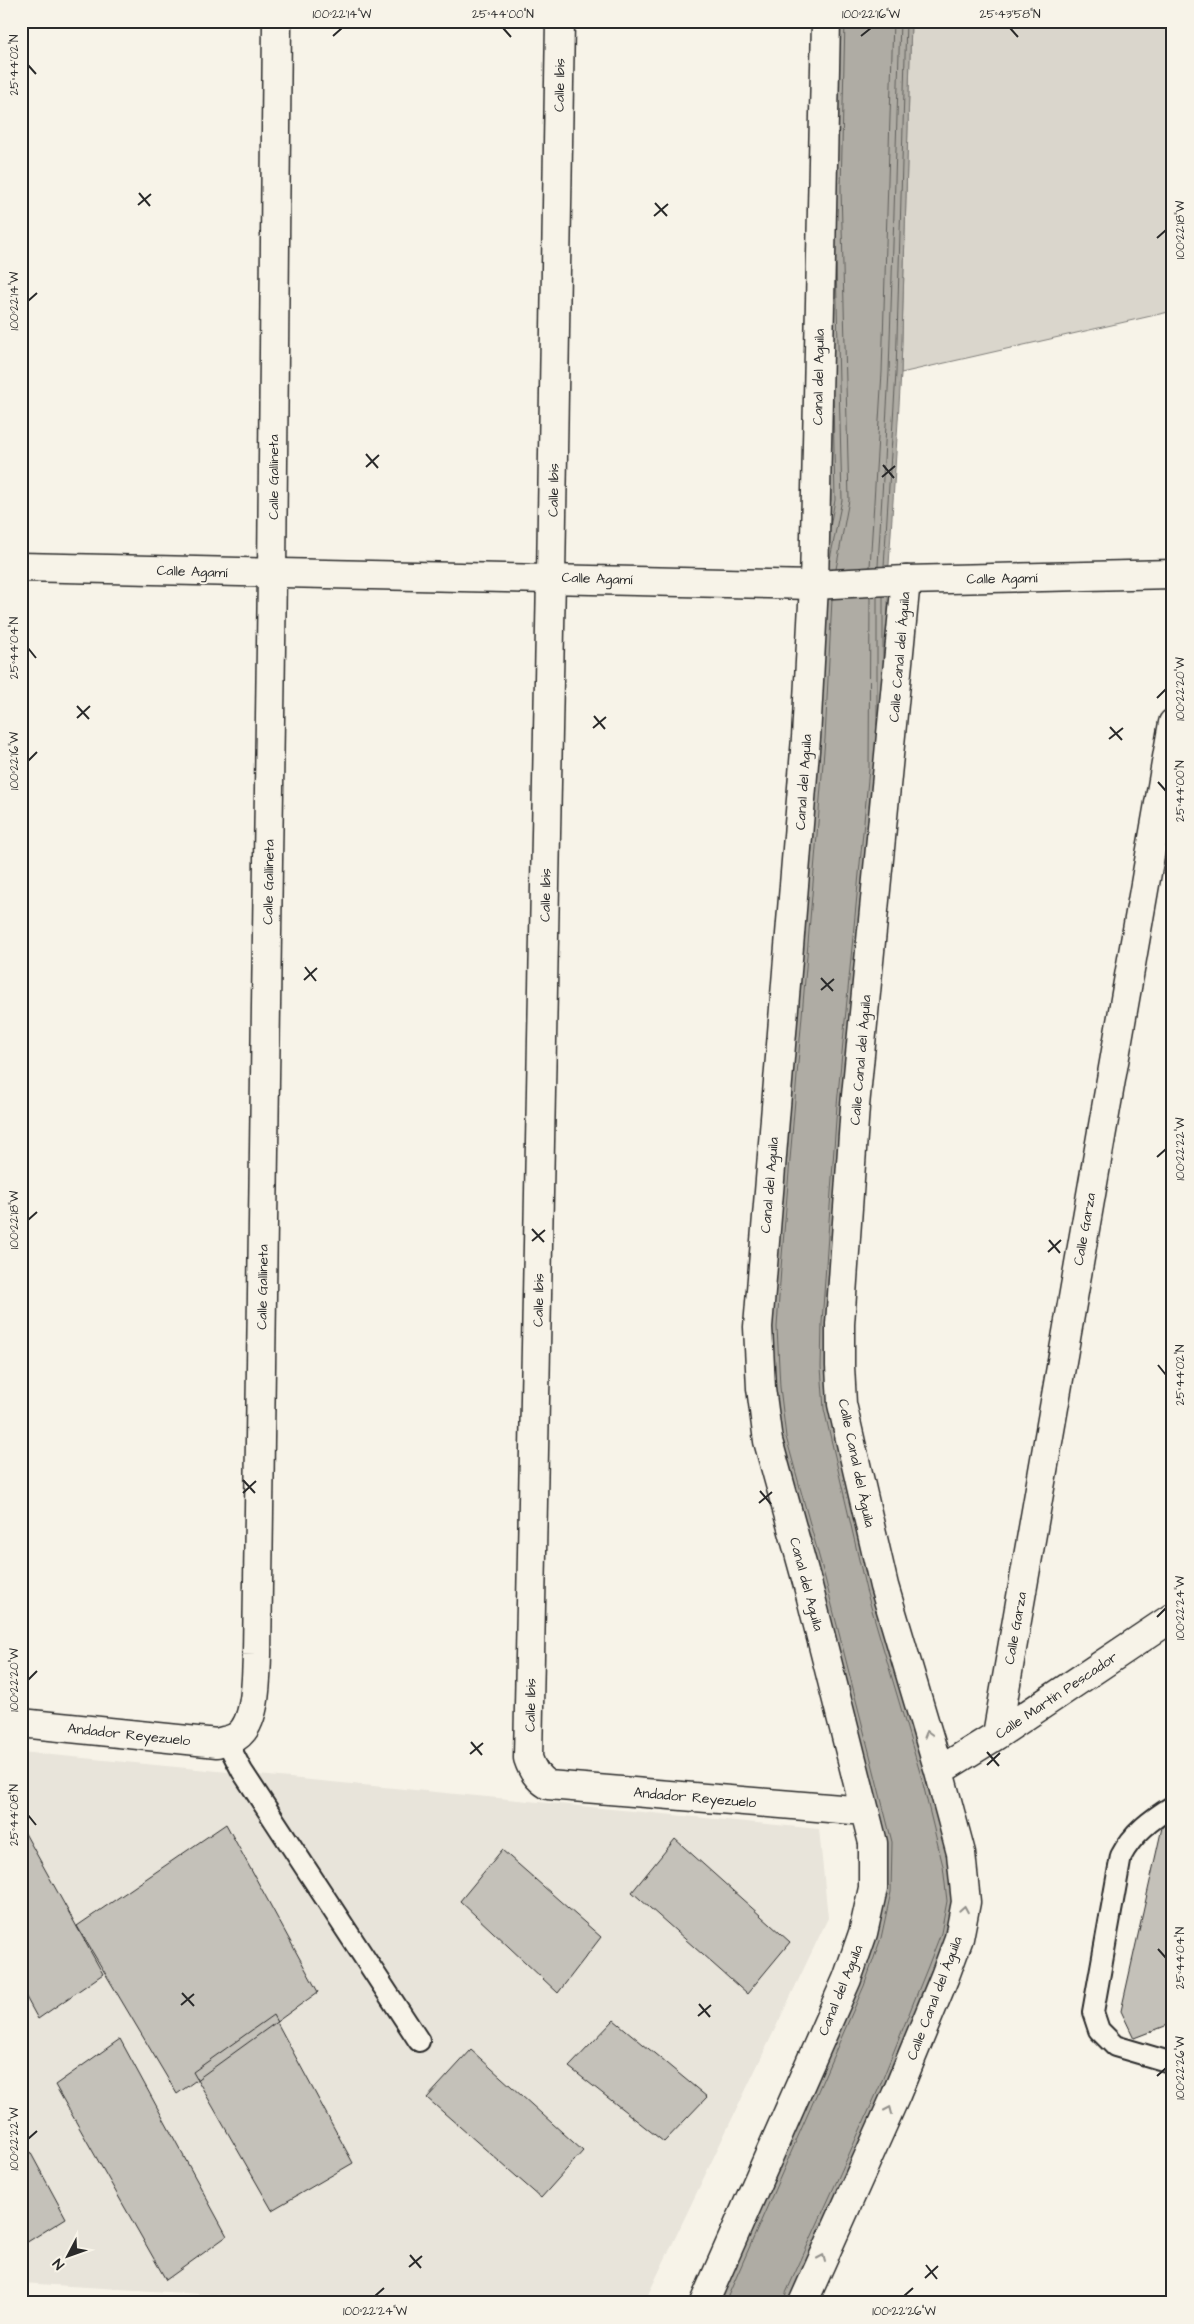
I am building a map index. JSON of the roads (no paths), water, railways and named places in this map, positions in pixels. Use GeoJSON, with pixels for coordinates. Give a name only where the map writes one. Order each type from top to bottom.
{"type":"FeatureCollection","features":[{"type":"Feature","properties":{"kind":"street","name":"Calle Gallineta"},"geometry":{"type":"LineString","coordinates":[[231,1739],[250,1720],[257,1655],[272,573],[277,21]]}},
{"type":"Feature","properties":{"kind":"street","name":"Calle Ibis"},"geometry":{"type":"LineString","coordinates":[[532,1769],[528,1758],[552,577],[560,21]]}},
{"type":"Feature","properties":{"kind":"street","name":"Canal del Aguila"},"geometry":{"type":"LineString","coordinates":[[704,2303],[847,1979],[863,1933],[872,1888],[873,1843],[807,1582],[768,1441],[760,1380],[758,1327],[806,738],[825,584],[826,21]]}},
{"type":"Feature","properties":{"kind":"street","name":"Calle Agamí"},"geometry":{"type":"LineString","coordinates":[[21,566],[825,584],[1173,574]]}},
{"type":"Feature","properties":{"kind":"street","name":"Calle Canal del Águila"},"geometry":{"type":"LineString","coordinates":[[803,2303],[896,2096],[959,1938],[966,1902],[960,1853],[939,1771],[884,1586],[842,1404],[840,1366],[840,1324],[855,1106],[897,581]]}},
{"type":"Feature","properties":{"kind":"street","name":"Calle Garza"},"geometry":{"type":"LineString","coordinates":[[997,1735],[1173,723]]}},
{"type":"Feature","properties":{"kind":"street","name":"Calle Martín Pescador"},"geometry":{"type":"LineString","coordinates":[[939,1771],[997,1735],[1173,1617]]}},
{"type":"Feature","properties":{"kind":"street","name":"Andador Reyezuelo"},"geometry":{"type":"LineString","coordinates":[[21,1723],[216,1743],[231,1739]]}},
{"type":"Feature","properties":{"kind":"street","name":"Andador Reyezuelo"},"geometry":{"type":"LineString","coordinates":[[532,1769],[538,1779],[548,1785],[865,1811]]}},
{"type":"Feature","properties":{"kind":"lane"},"geometry":{"type":"LineString","coordinates":[[231,1739],[242,1771],[418,2041]]}},
{"type":"Feature","properties":{"kind":"lane"},"geometry":{"type":"LineString","coordinates":[[1173,1806],[1157,1816],[1130,1839],[1122,1856],[1094,2012],[1099,2030],[1115,2046],[1173,2062]]}},
{"type":"Feature","properties":{"kind":"water"},"geometry":{"type":"Polygon","coordinates":[[[826,21],[911,21],[901,373],[888,581],[888,770],[840,1366],[966,1902],[802,2303],[704,2303],[873,1888],[761,1388],[814,585],[831,500],[823,188],[826,21]]]}}]}
